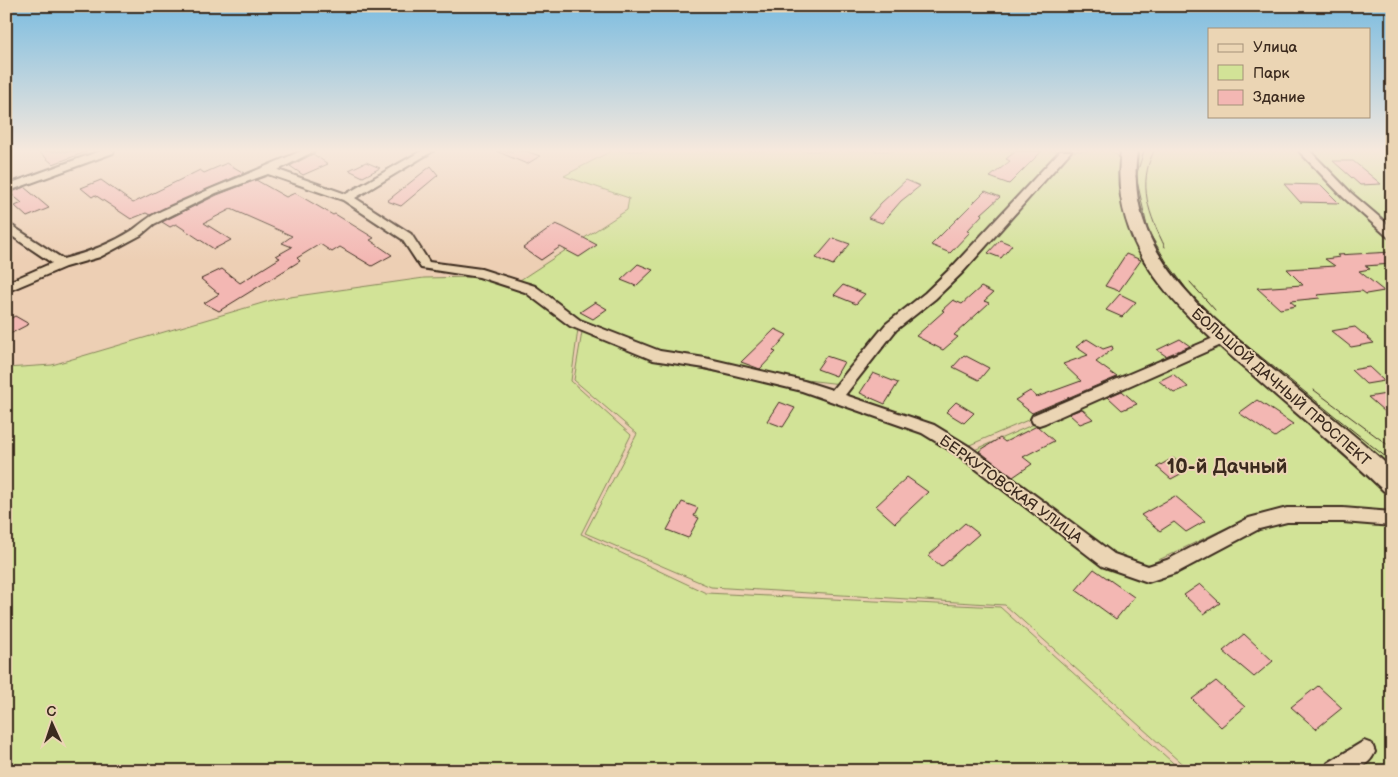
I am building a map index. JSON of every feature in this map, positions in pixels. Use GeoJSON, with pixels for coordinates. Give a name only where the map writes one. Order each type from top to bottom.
{"type":"FeatureCollection","features":[{"type":"Feature","properties":{"kind":"main road","name":"БОЛЬШОЙ ДАЧНЫЙ ПРОСПЕКТ"},"geometry":{"type":"LineString","coordinates":[[1126,187],[1135,223],[1147,249],[1188,306],[1223,339],[1392,484]]}},
{"type":"Feature","properties":{"kind":"street"},"geometry":{"type":"LineString","coordinates":[[6,288],[61,264],[96,254],[137,232],[150,221],[222,187]]}},
{"type":"Feature","properties":{"kind":"street","name":"БЕРКУТОВСКАЯ УЛИЦА"},"geometry":{"type":"LineString","coordinates":[[317,187],[347,198],[407,237],[414,245],[419,258],[425,265],[480,274],[530,288],[576,323],[658,356],[705,363],[804,386],[928,429],[964,451],[1108,560],[1148,574],[1172,566],[1255,523],[1287,515],[1343,515],[1392,519]]}},
{"type":"Feature","properties":{"kind":"street"},"geometry":{"type":"LineString","coordinates":[[347,198],[366,187]]}},
{"type":"Feature","properties":{"kind":"street"},"geometry":{"type":"LineString","coordinates":[[836,396],[891,327],[930,296],[957,270],[1033,187]]}},
{"type":"Feature","properties":{"kind":"street"},"geometry":{"type":"LineString","coordinates":[[1339,187],[1392,234]]}},
{"type":"Feature","properties":{"kind":"street"},"geometry":{"type":"LineString","coordinates":[[10,228],[61,264]]}},
{"type":"Feature","properties":{"kind":"street"},"geometry":{"type":"LineString","coordinates":[[1039,419],[1223,339]]}},
{"type":"Feature","properties":{"kind":"street"},"geometry":{"type":"LineString","coordinates":[[1336,771],[1364,752]]}},
{"type":"Feature","properties":{"kind":"green space"},"geometry":{"type":"Polygon","coordinates":[[[597,187],[1029,187],[957,265],[841,384],[780,377],[659,354],[580,322],[517,282],[627,210],[629,198],[597,187]]]}},
{"type":"Feature","properties":{"kind":"green space"},"geometry":{"type":"Polygon","coordinates":[[[1037,187],[1121,187],[1121,195],[1130,223],[1217,339],[965,447],[932,426],[846,394],[865,363],[898,329],[938,298],[1037,187]]]}},
{"type":"Feature","properties":{"kind":"green space"},"geometry":{"type":"Polygon","coordinates":[[[1135,187],[1392,187],[1392,473],[1193,305],[1152,249],[1134,198],[1135,187]]]}},
{"type":"Feature","properties":{"kind":"green space"},"geometry":{"type":"Polygon","coordinates":[[[478,277],[526,292],[578,329],[571,381],[631,435],[581,534],[706,593],[1000,607],[1182,771],[6,771],[6,368],[52,365],[276,299],[424,278],[478,277]]]}},
{"type":"Feature","properties":{"kind":"green space"},"geometry":{"type":"Polygon","coordinates":[[[582,332],[659,360],[801,390],[926,431],[1109,563],[1154,580],[1260,528],[1289,520],[1332,520],[1392,526],[1392,771],[1190,771],[1005,605],[711,587],[585,533],[637,434],[574,380],[582,332]]]}},
{"type":"Feature","properties":{"kind":"green space"},"geometry":{"type":"Polygon","coordinates":[[[1221,343],[1392,490],[1392,512],[1283,509],[1249,517],[1146,566],[1111,557],[972,451],[1221,343]]]}},
{"type":"Feature","properties":{"kind":"building"},"geometry":{"type":"Polygon","coordinates":[[[24,187],[49,208],[27,217],[15,206],[22,203],[10,193],[24,187]]]}},
{"type":"Feature","properties":{"kind":"building"},"geometry":{"type":"Polygon","coordinates":[[[111,187],[133,203],[165,187],[212,187],[150,215],[146,213],[131,219],[95,195],[92,197],[81,188],[111,187]]]}},
{"type":"Feature","properties":{"kind":"building"},"geometry":{"type":"Polygon","coordinates":[[[237,187],[269,187],[286,197],[295,193],[333,215],[335,214],[374,238],[370,240],[392,255],[372,266],[340,247],[332,252],[320,244],[297,258],[300,261],[219,311],[204,303],[219,294],[201,279],[222,269],[240,283],[280,258],[276,256],[292,247],[282,243],[292,236],[231,209],[204,223],[231,240],[214,249],[176,224],[170,227],[162,222],[237,187]]]}},
{"type":"Feature","properties":{"kind":"building"},"geometry":{"type":"Polygon","coordinates":[[[404,187],[423,187],[401,206],[387,201],[404,187]]]}},
{"type":"Feature","properties":{"kind":"building"},"geometry":{"type":"Polygon","coordinates":[[[898,187],[918,187],[901,201],[882,223],[868,218],[898,187]]]}},
{"type":"Feature","properties":{"kind":"building"},"geometry":{"type":"Polygon","coordinates":[[[1287,187],[1323,187],[1339,203],[1300,202],[1287,187]]]}},
{"type":"Feature","properties":{"kind":"building"},"geometry":{"type":"Polygon","coordinates":[[[985,191],[1000,197],[981,214],[983,214],[967,231],[970,232],[950,253],[931,245],[985,191]]]}},
{"type":"Feature","properties":{"kind":"building"},"geometry":{"type":"Polygon","coordinates":[[[556,224],[597,245],[579,257],[560,247],[541,260],[523,248],[556,224]]]}},
{"type":"Feature","properties":{"kind":"building"},"geometry":{"type":"Polygon","coordinates":[[[833,238],[850,244],[833,265],[816,258],[833,238]]]}},
{"type":"Feature","properties":{"kind":"building"},"geometry":{"type":"Polygon","coordinates":[[[1000,240],[1012,245],[1001,258],[988,253],[1000,240]]]}},
{"type":"Feature","properties":{"kind":"building"},"geometry":{"type":"Polygon","coordinates":[[[1392,252],[1392,264],[1365,266],[1370,269],[1359,271],[1384,291],[1366,294],[1362,291],[1317,295],[1320,298],[1290,301],[1296,306],[1280,309],[1257,288],[1303,285],[1287,269],[1335,266],[1325,259],[1340,257],[1337,255],[1392,252]]]}},
{"type":"Feature","properties":{"kind":"building"},"geometry":{"type":"Polygon","coordinates":[[[1126,254],[1141,260],[1119,291],[1105,286],[1126,254]]]}},
{"type":"Feature","properties":{"kind":"building"},"geometry":{"type":"Polygon","coordinates":[[[638,264],[653,270],[636,286],[621,280],[638,264]]]}},
{"type":"Feature","properties":{"kind":"building"},"geometry":{"type":"Polygon","coordinates":[[[843,285],[865,294],[856,304],[834,295],[843,285]]]}},
{"type":"Feature","properties":{"kind":"building"},"geometry":{"type":"Polygon","coordinates":[[[981,287],[993,293],[984,301],[989,303],[954,335],[958,337],[943,350],[916,336],[944,311],[942,310],[953,300],[962,304],[981,287]]]}},
{"type":"Feature","properties":{"kind":"building"},"geometry":{"type":"Polygon","coordinates":[[[1120,294],[1136,302],[1122,317],[1106,310],[1120,294]]]}},
{"type":"Feature","properties":{"kind":"building"},"geometry":{"type":"Polygon","coordinates":[[[595,302],[607,309],[593,319],[580,312],[595,302]]]}},
{"type":"Feature","properties":{"kind":"building"},"geometry":{"type":"Polygon","coordinates":[[[15,316],[29,324],[6,336],[6,321],[15,316]]]}},
{"type":"Feature","properties":{"kind":"building"},"geometry":{"type":"Polygon","coordinates":[[[1355,327],[1374,343],[1351,347],[1331,331],[1355,327]]]}},
{"type":"Feature","properties":{"kind":"building"},"geometry":{"type":"Polygon","coordinates":[[[775,329],[787,335],[773,351],[776,352],[760,369],[741,362],[775,329]]]}},
{"type":"Feature","properties":{"kind":"building"},"geometry":{"type":"Polygon","coordinates":[[[1087,339],[1103,349],[1112,346],[1113,349],[1096,362],[1117,377],[1032,413],[1015,400],[1030,391],[1037,397],[1081,381],[1063,364],[1088,355],[1076,347],[1087,339]]]}},
{"type":"Feature","properties":{"kind":"building"},"geometry":{"type":"Polygon","coordinates":[[[1180,339],[1190,346],[1166,356],[1157,350],[1180,339]]]}},
{"type":"Feature","properties":{"kind":"building"},"geometry":{"type":"Polygon","coordinates":[[[964,355],[989,368],[979,380],[953,367],[964,355]]]}},
{"type":"Feature","properties":{"kind":"building"},"geometry":{"type":"Polygon","coordinates":[[[826,356],[844,362],[836,376],[817,369],[826,356]]]}},
{"type":"Feature","properties":{"kind":"building"},"geometry":{"type":"Polygon","coordinates":[[[1369,367],[1384,381],[1366,384],[1351,370],[1369,367]]]}},
{"type":"Feature","properties":{"kind":"building"},"geometry":{"type":"Polygon","coordinates":[[[873,373],[898,383],[885,404],[860,393],[873,373]]]}},
{"type":"Feature","properties":{"kind":"building"},"geometry":{"type":"Polygon","coordinates":[[[1173,374],[1188,387],[1174,393],[1159,381],[1173,374]]]}},
{"type":"Feature","properties":{"kind":"building"},"geometry":{"type":"Polygon","coordinates":[[[1122,391],[1137,404],[1122,410],[1108,397],[1122,391]]]}},
{"type":"Feature","properties":{"kind":"building"},"geometry":{"type":"Polygon","coordinates":[[[1386,394],[1392,400],[1392,418],[1368,397],[1386,394]]]}},
{"type":"Feature","properties":{"kind":"building"},"geometry":{"type":"Polygon","coordinates":[[[1257,400],[1293,424],[1275,437],[1239,413],[1257,400]]]}},
{"type":"Feature","properties":{"kind":"building"},"geometry":{"type":"Polygon","coordinates":[[[779,402],[795,408],[783,427],[767,421],[779,402]]]}},
{"type":"Feature","properties":{"kind":"building"},"geometry":{"type":"Polygon","coordinates":[[[956,402],[974,413],[964,423],[946,412],[956,402]]]}},
{"type":"Feature","properties":{"kind":"building"},"geometry":{"type":"Polygon","coordinates":[[[1082,409],[1093,419],[1080,424],[1069,414],[1082,409]]]}},
{"type":"Feature","properties":{"kind":"building"},"geometry":{"type":"Polygon","coordinates":[[[1037,426],[1054,441],[1023,457],[1032,464],[1013,477],[979,451],[1000,438],[1005,442],[1037,426]]]}},
{"type":"Feature","properties":{"kind":"building"},"geometry":{"type":"Polygon","coordinates":[[[1173,458],[1188,470],[1171,479],[1157,467],[1173,458]]]}},
{"type":"Feature","properties":{"kind":"building"},"geometry":{"type":"Polygon","coordinates":[[[907,477],[928,492],[895,523],[876,506],[907,477]]]}},
{"type":"Feature","properties":{"kind":"building"},"geometry":{"type":"Polygon","coordinates":[[[1175,496],[1205,521],[1186,532],[1174,522],[1160,531],[1141,515],[1175,496]]]}},
{"type":"Feature","properties":{"kind":"building"},"geometry":{"type":"Polygon","coordinates":[[[682,502],[698,508],[694,516],[699,518],[688,538],[667,530],[682,502]]]}},
{"type":"Feature","properties":{"kind":"building"},"geometry":{"type":"Polygon","coordinates":[[[965,523],[979,534],[941,567],[928,556],[965,523]]]}},
{"type":"Feature","properties":{"kind":"building"},"geometry":{"type":"Polygon","coordinates":[[[1094,569],[1134,597],[1116,619],[1076,590],[1094,569]]]}},
{"type":"Feature","properties":{"kind":"building"},"geometry":{"type":"Polygon","coordinates":[[[1200,584],[1220,603],[1204,614],[1184,595],[1200,584]]]}},
{"type":"Feature","properties":{"kind":"building"},"geometry":{"type":"Polygon","coordinates":[[[1244,634],[1273,661],[1254,677],[1223,651],[1244,634]]]}},
{"type":"Feature","properties":{"kind":"building"},"geometry":{"type":"Polygon","coordinates":[[[1216,681],[1245,707],[1221,727],[1192,699],[1216,681]]]}},
{"type":"Feature","properties":{"kind":"building"},"geometry":{"type":"Polygon","coordinates":[[[1318,686],[1342,708],[1316,729],[1291,707],[1318,686]]]}},
{"type":"Feature","properties":{"kind":"tram line"},"geometry":{"type":"LineString","coordinates":[[1138,187],[1148,231],[1166,261],[1196,302],[1230,332],[1392,462]]}},
{"type":"Feature","properties":{"kind":"tram line"},"geometry":{"type":"LineString","coordinates":[[1146,187],[1150,211],[1165,247]]}},
{"type":"Feature","properties":{"kind":"tram line"},"geometry":{"type":"LineString","coordinates":[[1190,282],[1215,310]]}},
{"type":"Feature","properties":{"kind":"tram line"},"geometry":{"type":"LineString","coordinates":[[1314,390],[1392,448]]}},
{"type":"Feature","properties":{"kind":"district","name":"10-й Дачный"},"geometry":{"type":"Point","coordinates":[1227,466]}}]}
